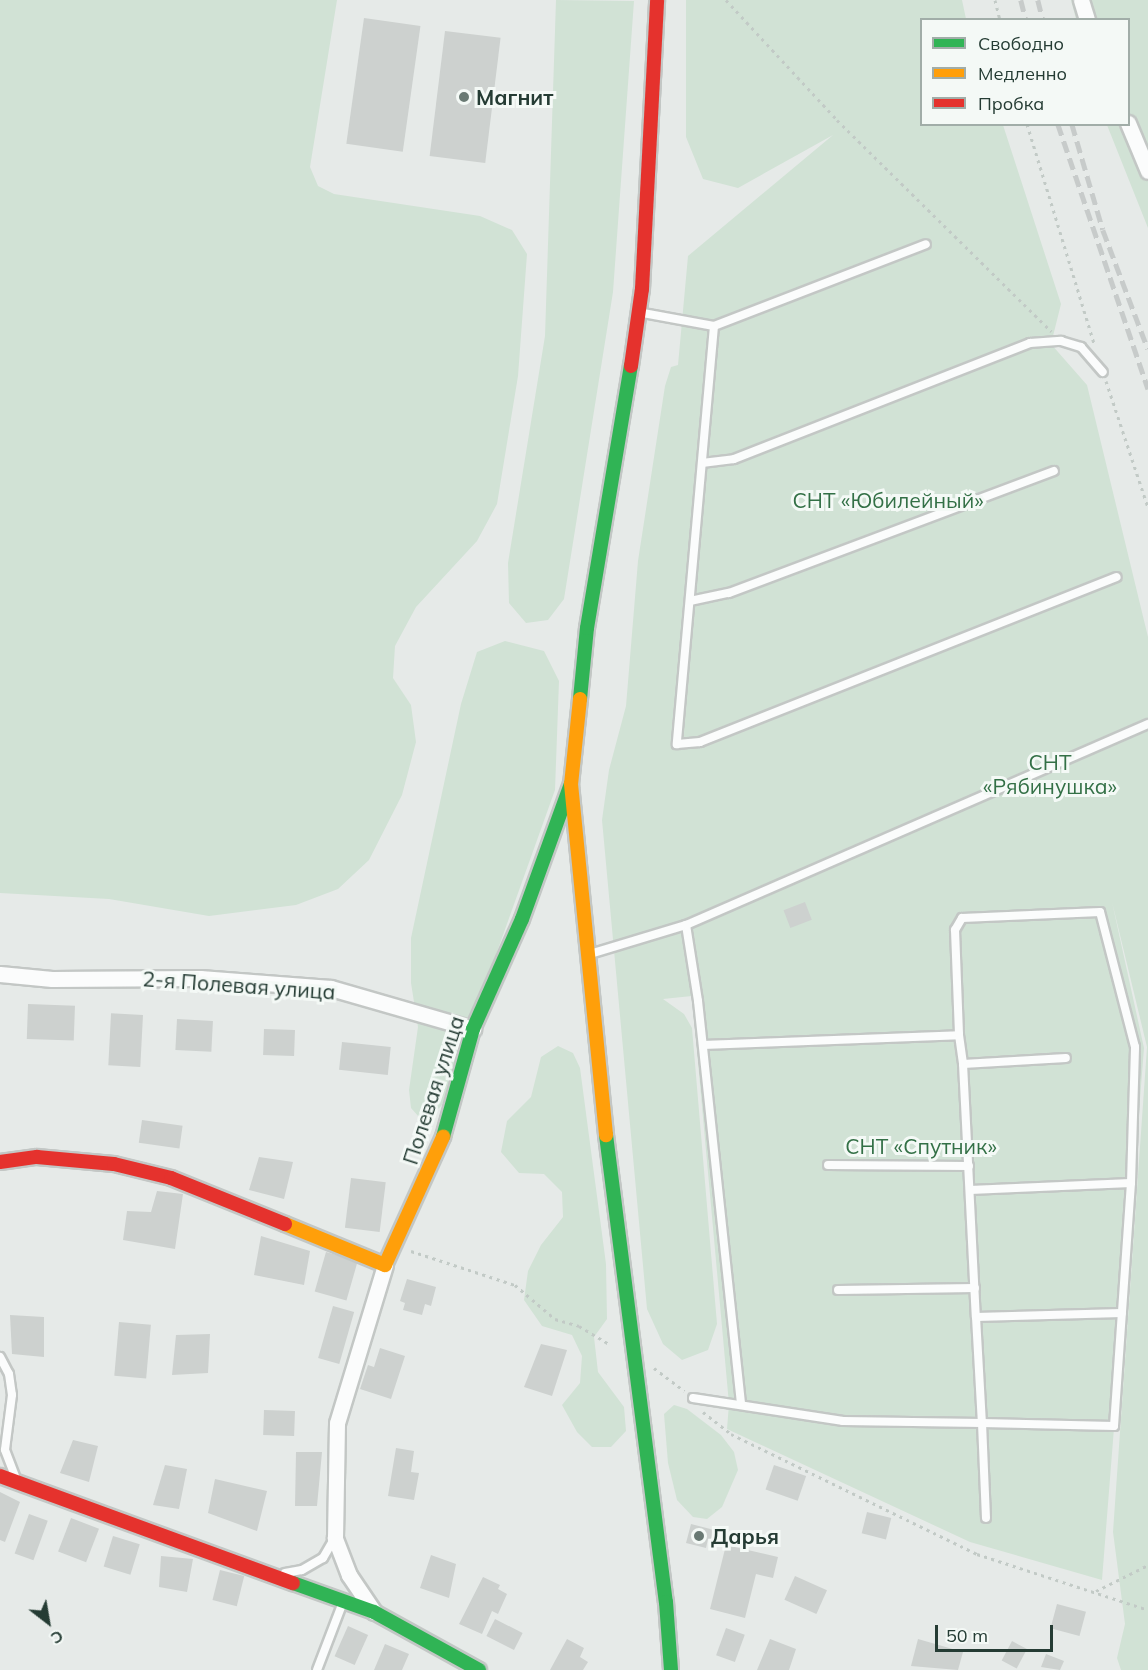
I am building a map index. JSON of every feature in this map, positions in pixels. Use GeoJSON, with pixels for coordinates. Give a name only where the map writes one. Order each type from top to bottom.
{"type":"FeatureCollection","features":[{"type":"Feature","properties":{"kind":"main road"},"geometry":{"type":"LineString","coordinates":[[657,0],[653,132],[639,312],[611,500],[587,628],[571,784],[586,955],[632,1356],[666,1602],[671,1670]]}},
{"type":"Feature","properties":{"kind":"main road","name":"Полевая улица"},"geometry":{"type":"LineString","coordinates":[[384,1265],[396,1245],[443,1138],[473,1029],[522,919],[571,784]]}},
{"type":"Feature","properties":{"kind":"main road"},"geometry":{"type":"LineString","coordinates":[[0,1162],[37,1156],[114,1164],[171,1178],[384,1265]]}},
{"type":"Feature","properties":{"kind":"main road"},"geometry":{"type":"LineString","coordinates":[[0,1476],[374,1612],[479,1670]]}},
{"type":"Feature","properties":{"kind":"street"},"geometry":{"type":"LineString","coordinates":[[1082,0],[1086,18]]}},
{"type":"Feature","properties":{"kind":"street"},"geometry":{"type":"LineString","coordinates":[[1129,126],[1148,171]]}},
{"type":"Feature","properties":{"kind":"street","name":"2-я Полевая улица"},"geometry":{"type":"LineString","coordinates":[[0,974],[52,979],[200,978],[331,988],[473,1029]]}},
{"type":"Feature","properties":{"kind":"street"},"geometry":{"type":"LineString","coordinates":[[374,1612],[349,1575],[334,1538],[337,1423],[384,1265]]}},
{"type":"Feature","properties":{"kind":"lane"},"geometry":{"type":"LineString","coordinates":[[639,312],[714,326],[926,244]]}},
{"type":"Feature","properties":{"kind":"lane"},"geometry":{"type":"LineString","coordinates":[[714,326],[677,744],[700,742],[1118,577]]}},
{"type":"Feature","properties":{"kind":"lane"},"geometry":{"type":"LineString","coordinates":[[702,463],[734,459],[1030,343],[1061,341],[1080,347],[1103,372]]}},
{"type":"Feature","properties":{"kind":"lane"},"geometry":{"type":"LineString","coordinates":[[690,601],[729,593],[1054,471]]}},
{"type":"Feature","properties":{"kind":"lane"},"geometry":{"type":"LineString","coordinates":[[586,955],[686,925],[1148,724]]}},
{"type":"Feature","properties":{"kind":"lane"},"geometry":{"type":"LineString","coordinates":[[693,1398],[843,1421],[982,1423],[1114,1425],[1131,1183],[1135,1047],[1100,912],[962,918],[955,930],[958,1035],[963,1064],[969,1167],[982,1423],[986,1518]]}},
{"type":"Feature","properties":{"kind":"lane"},"geometry":{"type":"LineString","coordinates":[[686,925],[703,1046],[741,1404]]}},
{"type":"Feature","properties":{"kind":"lane"},"geometry":{"type":"LineString","coordinates":[[703,1046],[958,1035]]}},
{"type":"Feature","properties":{"kind":"lane"},"geometry":{"type":"LineString","coordinates":[[963,1064],[1066,1058]]}},
{"type":"Feature","properties":{"kind":"lane"},"geometry":{"type":"LineString","coordinates":[[828,1165],[969,1167]]}},
{"type":"Feature","properties":{"kind":"lane"},"geometry":{"type":"LineString","coordinates":[[970,1190],[1131,1183]]}},
{"type":"Feature","properties":{"kind":"lane"},"geometry":{"type":"LineString","coordinates":[[838,1290],[975,1288]]}},
{"type":"Feature","properties":{"kind":"lane"},"geometry":{"type":"LineString","coordinates":[[976,1317],[1122,1313]]}},
{"type":"Feature","properties":{"kind":"lane"},"geometry":{"type":"LineString","coordinates":[[0,1357],[9,1374],[12,1395],[5,1450],[9,1467],[19,1483]]}},
{"type":"Feature","properties":{"kind":"lane"},"geometry":{"type":"LineString","coordinates":[[273,1575],[302,1570],[323,1558],[334,1538]]}},
{"type":"Feature","properties":{"kind":"lane"},"geometry":{"type":"LineString","coordinates":[[317,1670],[344,1601]]}},
{"type":"Feature","properties":{"kind":"path"},"geometry":{"type":"LineString","coordinates":[[726,0],[837,120],[1061,341]]}},
{"type":"Feature","properties":{"kind":"path"},"geometry":{"type":"LineString","coordinates":[[995,0],[1000,18]]}},
{"type":"Feature","properties":{"kind":"path"},"geometry":{"type":"LineString","coordinates":[[1028,126],[1103,372],[1148,507]]}},
{"type":"Feature","properties":{"kind":"path"},"geometry":{"type":"LineString","coordinates":[[396,1245],[515,1286],[555,1319],[579,1326],[661,1371],[693,1398],[718,1427],[977,1554],[1096,1591],[1148,1610]]}},
{"type":"Feature","properties":{"kind":"path"},"geometry":{"type":"LineString","coordinates":[[1096,1591],[1148,1565]]}},
{"type":"Feature","properties":{"kind":"green space"},"geometry":{"type":"Polygon","coordinates":[[[0,0],[337,0],[310,167],[318,186],[334,194],[480,216],[512,230],[527,254],[518,376],[497,504],[477,541],[416,607],[395,646],[393,678],[411,705],[416,742],[402,795],[369,860],[338,889],[296,905],[209,916],[109,899],[0,893],[0,0]]]}},
{"type":"Feature","properties":{"kind":"green space"},"geometry":{"type":"Polygon","coordinates":[[[556,0],[634,1],[613,292],[564,599],[548,620],[526,623],[509,603],[508,563],[545,336],[556,0]]]}},
{"type":"Feature","properties":{"kind":"green space"},"geometry":{"type":"Polygon","coordinates":[[[686,0],[962,0],[966,18],[920,18],[920,126],[1003,126],[1061,304],[1051,344],[1087,385],[1148,637],[1148,1670],[1121,1670],[1117,1658],[1125,1624],[1113,1532],[1147,1047],[1112,902],[1144,1048],[1102,1580],[970,1542],[727,1429],[729,1404],[692,996],[663,999],[684,1014],[692,1028],[717,1324],[708,1350],[682,1360],[663,1344],[647,1309],[602,820],[609,770],[626,706],[638,561],[665,386],[671,367],[678,365],[688,256],[833,135],[738,188],[703,179],[686,137],[686,0]]]}},
{"type":"Feature","properties":{"kind":"green space"},"geometry":{"type":"Polygon","coordinates":[[[1071,0],[1148,0],[1148,228],[1107,126],[1130,126],[1130,18],[1076,18],[1071,0]]]}},
{"type":"Feature","properties":{"kind":"green space"},"geometry":{"type":"Polygon","coordinates":[[[505,641],[544,651],[559,681],[555,790],[442,1105],[432,1116],[419,1117],[411,1108],[409,1090],[418,1027],[411,983],[411,938],[461,704],[477,652],[505,641]]]}},
{"type":"Feature","properties":{"kind":"green space"},"geometry":{"type":"Polygon","coordinates":[[[558,1046],[573,1053],[580,1068],[606,1264],[607,1319],[594,1337],[598,1372],[624,1407],[626,1431],[611,1447],[592,1447],[577,1432],[562,1405],[580,1383],[582,1356],[572,1335],[542,1326],[524,1300],[528,1271],[541,1245],[563,1217],[562,1192],[544,1174],[519,1173],[501,1152],[507,1121],[531,1097],[541,1057],[558,1046]]]}},
{"type":"Feature","properties":{"kind":"green space"},"geometry":{"type":"Polygon","coordinates":[[[674,1405],[687,1409],[721,1435],[734,1452],[738,1470],[722,1507],[707,1519],[693,1517],[677,1500],[668,1463],[664,1414],[674,1405]]]}},
{"type":"Feature","properties":{"kind":"building"},"geometry":{"type":"Polygon","coordinates":[[[364,18],[420,26],[403,152],[346,144],[364,18]]]}},
{"type":"Feature","properties":{"kind":"building","name":"Магнит"},"geometry":{"type":"Polygon","coordinates":[[[445,31],[501,38],[485,163],[430,156],[445,31]]]}},
{"type":"Feature","properties":{"kind":"building"},"geometry":{"type":"Polygon","coordinates":[[[805,902],[812,920],[790,928],[784,910],[805,902]]]}},
{"type":"Feature","properties":{"kind":"building"},"geometry":{"type":"Polygon","coordinates":[[[28,1004],[75,1006],[74,1041],[27,1039],[28,1004]]]}},
{"type":"Feature","properties":{"kind":"building"},"geometry":{"type":"Polygon","coordinates":[[[111,1013],[143,1015],[140,1067],[108,1065],[111,1013]]]}},
{"type":"Feature","properties":{"kind":"building"},"geometry":{"type":"Polygon","coordinates":[[[177,1019],[213,1021],[211,1052],[175,1050],[177,1019]]]}},
{"type":"Feature","properties":{"kind":"building"},"geometry":{"type":"Polygon","coordinates":[[[264,1029],[295,1030],[294,1056],[263,1055],[264,1029]]]}},
{"type":"Feature","properties":{"kind":"building"},"geometry":{"type":"Polygon","coordinates":[[[342,1042],[391,1047],[388,1075],[339,1070],[342,1042]]]}},
{"type":"Feature","properties":{"kind":"building"},"geometry":{"type":"Polygon","coordinates":[[[142,1120],[183,1126],[179,1148],[139,1143],[142,1120]]]}},
{"type":"Feature","properties":{"kind":"building"},"geometry":{"type":"Polygon","coordinates":[[[259,1157],[293,1162],[284,1199],[249,1190],[259,1157]]]}},
{"type":"Feature","properties":{"kind":"building"},"geometry":{"type":"Polygon","coordinates":[[[351,1178],[386,1182],[380,1232],[345,1228],[351,1178]]]}},
{"type":"Feature","properties":{"kind":"building"},"geometry":{"type":"Polygon","coordinates":[[[157,1191],[183,1194],[175,1249],[123,1240],[127,1211],[151,1212],[157,1191]]]}},
{"type":"Feature","properties":{"kind":"building"},"geometry":{"type":"Polygon","coordinates":[[[261,1236],[310,1251],[304,1285],[254,1275],[261,1236]]]}},
{"type":"Feature","properties":{"kind":"building"},"geometry":{"type":"Polygon","coordinates":[[[326,1252],[358,1261],[346,1301],[315,1291],[326,1252]]]}},
{"type":"Feature","properties":{"kind":"building"},"geometry":{"type":"Polygon","coordinates":[[[407,1279],[436,1287],[431,1306],[425,1304],[422,1315],[403,1310],[405,1303],[400,1301],[407,1279]]]}},
{"type":"Feature","properties":{"kind":"building"},"geometry":{"type":"Polygon","coordinates":[[[333,1306],[354,1312],[339,1364],[318,1358],[333,1306]]]}},
{"type":"Feature","properties":{"kind":"building"},"geometry":{"type":"Polygon","coordinates":[[[10,1315],[44,1317],[44,1357],[12,1354],[10,1315]]]}},
{"type":"Feature","properties":{"kind":"building"},"geometry":{"type":"Polygon","coordinates":[[[119,1322],[151,1325],[146,1379],[114,1376],[119,1322]]]}},
{"type":"Feature","properties":{"kind":"building"},"geometry":{"type":"Polygon","coordinates":[[[210,1334],[208,1373],[172,1375],[176,1335],[210,1334]]]}},
{"type":"Feature","properties":{"kind":"building"},"geometry":{"type":"Polygon","coordinates":[[[541,1344],[567,1350],[552,1396],[524,1387],[541,1344]]]}},
{"type":"Feature","properties":{"kind":"building"},"geometry":{"type":"Polygon","coordinates":[[[380,1348],[405,1356],[391,1399],[360,1389],[368,1365],[374,1367],[380,1348]]]}},
{"type":"Feature","properties":{"kind":"building"},"geometry":{"type":"Polygon","coordinates":[[[264,1410],[295,1411],[294,1436],[263,1435],[264,1410]]]}},
{"type":"Feature","properties":{"kind":"building"},"geometry":{"type":"Polygon","coordinates":[[[73,1440],[98,1446],[89,1482],[60,1473],[73,1440]]]}},
{"type":"Feature","properties":{"kind":"building"},"geometry":{"type":"Polygon","coordinates":[[[396,1448],[414,1451],[411,1472],[419,1473],[414,1500],[388,1496],[396,1448]]]}},
{"type":"Feature","properties":{"kind":"building"},"geometry":{"type":"Polygon","coordinates":[[[296,1452],[322,1452],[317,1506],[295,1506],[296,1452]]]}},
{"type":"Feature","properties":{"kind":"building"},"geometry":{"type":"Polygon","coordinates":[[[165,1465],[187,1469],[179,1509],[153,1505],[165,1465]]]}},
{"type":"Feature","properties":{"kind":"building"},"geometry":{"type":"Polygon","coordinates":[[[774,1465],[806,1476],[798,1501],[766,1490],[774,1465]]]}},
{"type":"Feature","properties":{"kind":"building"},"geometry":{"type":"Polygon","coordinates":[[[215,1479],[267,1491],[257,1531],[208,1513],[215,1479]]]}},
{"type":"Feature","properties":{"kind":"building"},"geometry":{"type":"Polygon","coordinates":[[[0,1492],[20,1502],[5,1542],[0,1540],[0,1492]]]}},
{"type":"Feature","properties":{"kind":"building"},"geometry":{"type":"Polygon","coordinates":[[[867,1512],[891,1518],[886,1539],[862,1533],[867,1512]]]}},
{"type":"Feature","properties":{"kind":"building"},"geometry":{"type":"Polygon","coordinates":[[[29,1514],[48,1521],[33,1560],[15,1553],[29,1514]]]}},
{"type":"Feature","properties":{"kind":"building"},"geometry":{"type":"Polygon","coordinates":[[[71,1518],[99,1529],[86,1562],[58,1552],[71,1518]]]}},
{"type":"Feature","properties":{"kind":"building"},"geometry":{"type":"Polygon","coordinates":[[[691,1524],[722,1532],[720,1542],[708,1539],[706,1548],[686,1543],[691,1524]]]}},
{"type":"Feature","properties":{"kind":"building"},"geometry":{"type":"Polygon","coordinates":[[[113,1536],[140,1544],[130,1575],[104,1567],[113,1536]]]}},
{"type":"Feature","properties":{"kind":"building"},"geometry":{"type":"Polygon","coordinates":[[[726,1545],[778,1557],[773,1578],[756,1574],[745,1618],[710,1609],[726,1545]]]}},
{"type":"Feature","properties":{"kind":"building"},"geometry":{"type":"Polygon","coordinates":[[[431,1555],[456,1564],[449,1598],[420,1588],[431,1555]]]}},
{"type":"Feature","properties":{"kind":"building"},"geometry":{"type":"Polygon","coordinates":[[[161,1556],[193,1559],[187,1592],[159,1587],[161,1556]]]}},
{"type":"Feature","properties":{"kind":"building"},"geometry":{"type":"Polygon","coordinates":[[[220,1570],[244,1576],[237,1606],[213,1600],[220,1570]]]}},
{"type":"Feature","properties":{"kind":"building"},"geometry":{"type":"Polygon","coordinates":[[[795,1576],[827,1590],[816,1614],[784,1600],[795,1576]]]}},
{"type":"Feature","properties":{"kind":"building"},"geometry":{"type":"Polygon","coordinates":[[[483,1577],[500,1585],[498,1589],[507,1594],[498,1614],[492,1611],[482,1634],[459,1624],[483,1577]]]}},
{"type":"Feature","properties":{"kind":"building"},"geometry":{"type":"Polygon","coordinates":[[[1057,1604],[1086,1612],[1080,1636],[1051,1628],[1057,1604]]]}},
{"type":"Feature","properties":{"kind":"building"},"geometry":{"type":"Polygon","coordinates":[[[495,1619],[523,1633],[514,1650],[486,1636],[495,1619]]]}},
{"type":"Feature","properties":{"kind":"building"},"geometry":{"type":"Polygon","coordinates":[[[348,1626],[368,1635],[355,1665],[335,1656],[348,1626]]]}},
{"type":"Feature","properties":{"kind":"building"},"geometry":{"type":"Polygon","coordinates":[[[726,1628],[745,1635],[735,1662],[716,1655],[726,1628]]]}},
{"type":"Feature","properties":{"kind":"building"},"geometry":{"type":"Polygon","coordinates":[[[567,1639],[584,1648],[580,1657],[588,1662],[583,1670],[550,1670],[567,1639]]]}},
{"type":"Feature","properties":{"kind":"building"},"geometry":{"type":"Polygon","coordinates":[[[770,1639],[796,1649],[789,1670],[757,1670],[770,1639]]]}},
{"type":"Feature","properties":{"kind":"building"},"geometry":{"type":"Polygon","coordinates":[[[918,1639],[963,1652],[958,1670],[911,1666],[918,1639]]]}},
{"type":"Feature","properties":{"kind":"building"},"geometry":{"type":"Polygon","coordinates":[[[1012,1641],[1027,1649],[1017,1668],[1002,1660],[1012,1641]]]}},
{"type":"Feature","properties":{"kind":"building"},"geometry":{"type":"Polygon","coordinates":[[[385,1644],[409,1654],[402,1670],[374,1670],[385,1644]]]}},
{"type":"Feature","properties":{"kind":"building"},"geometry":{"type":"Polygon","coordinates":[[[1046,1654],[1064,1661],[1060,1670],[1041,1667],[1046,1654]]]}},
{"type":"Feature","properties":{"kind":"railway"},"geometry":{"type":"LineString","coordinates":[[1021,0],[1026,18]]}},
{"type":"Feature","properties":{"kind":"railway"},"geometry":{"type":"LineString","coordinates":[[1038,0],[1042,18]]}},
{"type":"Feature","properties":{"kind":"railway"},"geometry":{"type":"LineString","coordinates":[[1059,126],[1148,389]]}},
{"type":"Feature","properties":{"kind":"railway"},"geometry":{"type":"LineString","coordinates":[[1073,126],[1103,230],[1148,349]]}},
{"type":"Feature","properties":{"kind":"traffic: fast"},"geometry":{"type":"LineString","coordinates":[[580,699],[587,628],[631,366]]}},
{"type":"Feature","properties":{"kind":"traffic: fast"},"geometry":{"type":"LineString","coordinates":[[443,1137],[473,1029],[522,919],[571,784]]}},
{"type":"Feature","properties":{"kind":"traffic: fast"},"geometry":{"type":"LineString","coordinates":[[606,1135],[666,1602],[671,1670]]}},
{"type":"Feature","properties":{"kind":"traffic: fast"},"geometry":{"type":"LineString","coordinates":[[293,1583],[374,1612],[479,1670]]}},
{"type":"Feature","properties":{"kind":"traffic: slow"},"geometry":{"type":"LineString","coordinates":[[580,699],[571,784],[606,1135]]}},
{"type":"Feature","properties":{"kind":"traffic: slow"},"geometry":{"type":"LineString","coordinates":[[285,1224],[385,1265],[443,1137]]}},
{"type":"Feature","properties":{"kind":"traffic: jam"},"geometry":{"type":"LineString","coordinates":[[631,366],[642,289],[657,0]]}},
{"type":"Feature","properties":{"kind":"traffic: jam"},"geometry":{"type":"LineString","coordinates":[[0,1162],[37,1157],[114,1164],[171,1178],[285,1224]]}},
{"type":"Feature","properties":{"kind":"traffic: jam"},"geometry":{"type":"LineString","coordinates":[[0,1476],[293,1583]]}},
{"type":"Feature","properties":{"kind":"place","name":"Магнит"},"geometry":{"type":"Point","coordinates":[464,97]}},
{"type":"Feature","properties":{"kind":"place","name":"Дарья"},"geometry":{"type":"Point","coordinates":[699,1536]}},
{"type":"Feature","properties":{"kind":"park label","name":"СНТ «Юбилейный»"},"geometry":{"type":"Point","coordinates":[888,500]}},
{"type":"Feature","properties":{"kind":"park label","name":"СНТ «Рябинушка»"},"geometry":{"type":"Point","coordinates":[1050,774]}},
{"type":"Feature","properties":{"kind":"park label","name":"СНТ «Спутник»"},"geometry":{"type":"Point","coordinates":[921,1146]}}]}
